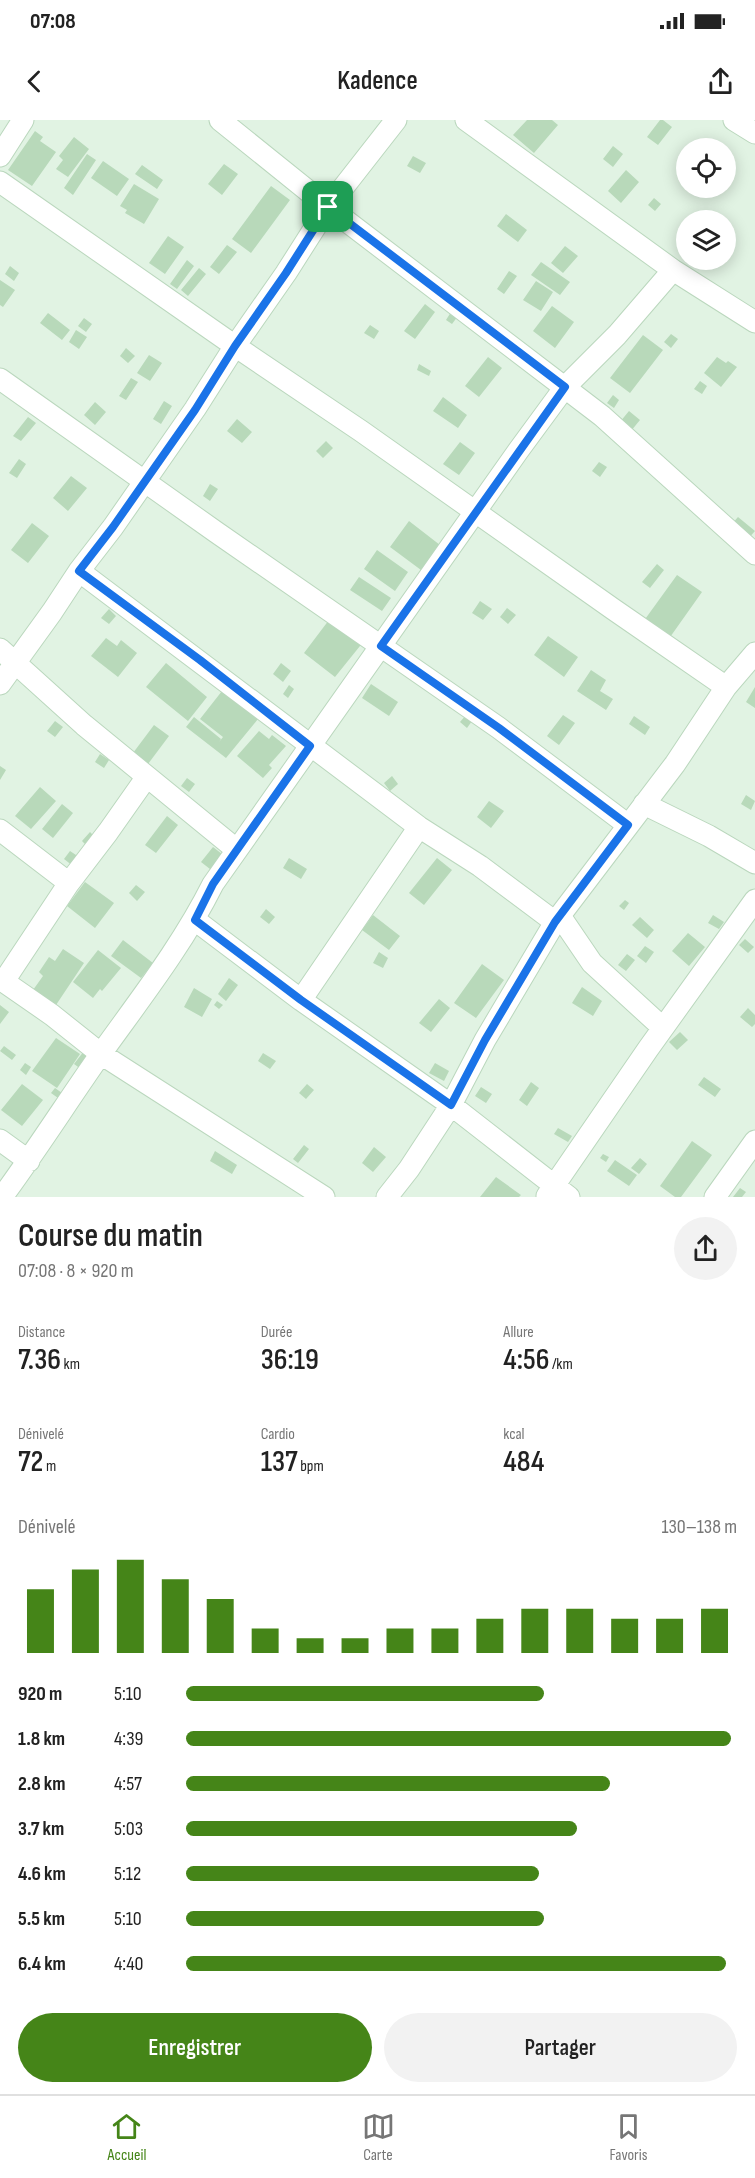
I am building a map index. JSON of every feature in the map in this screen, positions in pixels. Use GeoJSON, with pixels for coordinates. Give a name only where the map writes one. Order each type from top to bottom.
{"type":"FeatureCollection","features":[{"type":"Feature","properties":{"kind":"street"},"geometry":{"type":"LineString","coordinates":[[0,156],[23,120]]}},
{"type":"Feature","properties":{"kind":"street"},"geometry":{"type":"LineString","coordinates":[[220,120],[328,207],[602,416],[755,554]]}},
{"type":"Feature","properties":{"kind":"street"},"geometry":{"type":"LineString","coordinates":[[0,684],[8,656],[113,527],[195,410],[328,207],[396,120]]}},
{"type":"Feature","properties":{"kind":"street"},"geometry":{"type":"LineString","coordinates":[[466,120],[673,270],[755,322]]}},
{"type":"Feature","properties":{"kind":"street"},"geometry":{"type":"LineString","coordinates":[[734,120],[755,134]]}},
{"type":"Feature","properties":{"kind":"street"},"geometry":{"type":"LineString","coordinates":[[0,182],[235,346],[362,430],[475,512],[726,687]]}},
{"type":"Feature","properties":{"kind":"street"},"geometry":{"type":"LineString","coordinates":[[2,1197],[146,993],[195,920],[213,884],[565,387],[617,335],[673,270]]}},
{"type":"Feature","properties":{"kind":"street"},"geometry":{"type":"LineString","coordinates":[[0,379],[499,728],[628,825]]}},
{"type":"Feature","properties":{"kind":"street"},"geometry":{"type":"LineString","coordinates":[[79,571],[419,827],[558,919],[592,963],[663,1028]]}},
{"type":"Feature","properties":{"kind":"street"},"geometry":{"type":"LineString","coordinates":[[387,1197],[451,1105],[485,1040],[558,919],[675,764],[726,687],[755,653]]}},
{"type":"Feature","properties":{"kind":"street"},"geometry":{"type":"LineString","coordinates":[[8,656],[84,725],[237,850]]}},
{"type":"Feature","properties":{"kind":"street"},"geometry":{"type":"LineString","coordinates":[[147,778],[69,883],[2,980],[52,1015],[101,1054],[324,1197]]}},
{"type":"Feature","properties":{"kind":"street"},"geometry":{"type":"LineString","coordinates":[[644,804],[709,836],[755,863]]}},
{"type":"Feature","properties":{"kind":"street"},"geometry":{"type":"LineString","coordinates":[[301,1000],[419,827]]}},
{"type":"Feature","properties":{"kind":"street"},"geometry":{"type":"LineString","coordinates":[[0,830],[69,883]]}},
{"type":"Feature","properties":{"kind":"street"},"geometry":{"type":"LineString","coordinates":[[195,920],[301,1000],[451,1105],[556,1193],[663,1028],[755,900]]}},
{"type":"Feature","properties":{"kind":"street"},"geometry":{"type":"LineString","coordinates":[[0,1140],[29,1161]]}},
{"type":"Feature","properties":{"kind":"street"},"geometry":{"type":"LineString","coordinates":[[715,1197],[755,1141]]}},
{"type":"Feature","properties":{"kind":"building"},"geometry":{"type":"Polygon","coordinates":[[[527,120],[552,120],[558,125],[534,153],[513,135],[527,120]]]}},
{"type":"Feature","properties":{"kind":"building"},"geometry":{"type":"Polygon","coordinates":[[[660,120],[672,127],[658,145],[647,137],[660,120]]]}},
{"type":"Feature","properties":{"kind":"building"},"geometry":{"type":"Polygon","coordinates":[[[35,131],[43,137],[40,141],[56,152],[32,186],[8,170],[35,131]]]}},
{"type":"Feature","properties":{"kind":"building"},"geometry":{"type":"Polygon","coordinates":[[[74,137],[89,149],[68,177],[56,169],[63,160],[59,156],[74,137]]]}},
{"type":"Feature","properties":{"kind":"building"},"geometry":{"type":"Polygon","coordinates":[[[613,146],[623,154],[613,167],[603,159],[613,146]]]}},
{"type":"Feature","properties":{"kind":"building"},"geometry":{"type":"Polygon","coordinates":[[[87,154],[96,160],[73,195],[64,188],[87,154]]]}},
{"type":"Feature","properties":{"kind":"building"},"geometry":{"type":"Polygon","coordinates":[[[413,156],[426,163],[420,173],[407,166],[413,156]]]}},
{"type":"Feature","properties":{"kind":"building"},"geometry":{"type":"Polygon","coordinates":[[[103,161],[129,179],[117,196],[91,178],[103,161]]]}},
{"type":"Feature","properties":{"kind":"building"},"geometry":{"type":"Polygon","coordinates":[[[224,164],[238,174],[222,195],[208,184],[224,164]]]}},
{"type":"Feature","properties":{"kind":"building"},"geometry":{"type":"Polygon","coordinates":[[[142,165],[163,180],[157,189],[135,174],[142,165]]]}},
{"type":"Feature","properties":{"kind":"building"},"geometry":{"type":"Polygon","coordinates":[[[626,170],[639,182],[621,203],[608,191],[626,170]]]}},
{"type":"Feature","properties":{"kind":"building"},"geometry":{"type":"Polygon","coordinates":[[[134,184],[159,199],[144,224],[125,213],[127,210],[120,206],[134,184]]]}},
{"type":"Feature","properties":{"kind":"building"},"geometry":{"type":"Polygon","coordinates":[[[271,186],[290,200],[251,253],[232,239],[271,186]]]}},
{"type":"Feature","properties":{"kind":"building"},"geometry":{"type":"Polygon","coordinates":[[[654,198],[661,204],[655,211],[648,205],[654,198]]]}},
{"type":"Feature","properties":{"kind":"building"},"geometry":{"type":"Polygon","coordinates":[[[506,214],[527,230],[518,242],[497,226],[506,214]]]}},
{"type":"Feature","properties":{"kind":"building"},"geometry":{"type":"Polygon","coordinates":[[[168,236],[184,247],[165,274],[149,263],[168,236]]]}},
{"type":"Feature","properties":{"kind":"building"},"geometry":{"type":"Polygon","coordinates":[[[227,245],[237,252],[219,274],[210,267],[227,245]]]}},
{"type":"Feature","properties":{"kind":"building"},"geometry":{"type":"Polygon","coordinates":[[[565,246],[578,256],[563,273],[551,263],[565,246]]]}},
{"type":"Feature","properties":{"kind":"building"},"geometry":{"type":"Polygon","coordinates":[[[187,260],[194,266],[177,289],[170,284],[187,260]]]}},
{"type":"Feature","properties":{"kind":"building"},"geometry":{"type":"Polygon","coordinates":[[[541,262],[570,282],[560,295],[531,275],[541,262]]]}},
{"type":"Feature","properties":{"kind":"building"},"geometry":{"type":"Polygon","coordinates":[[[10,266],[19,273],[14,281],[5,274],[10,266]]]}},
{"type":"Feature","properties":{"kind":"building"},"geometry":{"type":"Polygon","coordinates":[[[199,268],[206,274],[188,296],[181,290],[199,268]]]}},
{"type":"Feature","properties":{"kind":"building"},"geometry":{"type":"Polygon","coordinates":[[[509,271],[517,276],[504,294],[497,289],[509,271]]]}},
{"type":"Feature","properties":{"kind":"building"},"geometry":{"type":"Polygon","coordinates":[[[0,280],[15,290],[3,307],[0,305],[0,280]]]}},
{"type":"Feature","properties":{"kind":"building"},"geometry":{"type":"Polygon","coordinates":[[[536,281],[553,292],[541,311],[523,300],[536,281]]]}},
{"type":"Feature","properties":{"kind":"building"},"geometry":{"type":"Polygon","coordinates":[[[425,304],[435,312],[415,339],[404,331],[425,304]]]}},
{"type":"Feature","properties":{"kind":"building"},"geometry":{"type":"Polygon","coordinates":[[[552,306],[574,322],[555,348],[533,331],[552,306]]]}},
{"type":"Feature","properties":{"kind":"building"},"geometry":{"type":"Polygon","coordinates":[[[451,312],[458,316],[452,324],[446,320],[451,312]]]}},
{"type":"Feature","properties":{"kind":"building"},"geometry":{"type":"Polygon","coordinates":[[[48,313],[70,330],[62,340],[40,323],[48,313]]]}},
{"type":"Feature","properties":{"kind":"building"},"geometry":{"type":"Polygon","coordinates":[[[84,318],[92,324],[86,332],[78,326],[84,318]]]}},
{"type":"Feature","properties":{"kind":"building"},"geometry":{"type":"Polygon","coordinates":[[[370,325],[379,331],[374,339],[364,333],[370,325]]]}},
{"type":"Feature","properties":{"kind":"building"},"geometry":{"type":"Polygon","coordinates":[[[76,330],[87,337],[79,349],[69,342],[76,330]]]}},
{"type":"Feature","properties":{"kind":"building"},"geometry":{"type":"Polygon","coordinates":[[[671,334],[678,339],[671,348],[664,342],[671,334]]]}},
{"type":"Feature","properties":{"kind":"building"},"geometry":{"type":"Polygon","coordinates":[[[643,335],[663,350],[630,393],[610,378],[643,335]]]}},
{"type":"Feature","properties":{"kind":"building"},"geometry":{"type":"Polygon","coordinates":[[[126,348],[135,356],[128,363],[120,356],[126,348]]]}},
{"type":"Feature","properties":{"kind":"building"},"geometry":{"type":"Polygon","coordinates":[[[149,355],[162,363],[150,381],[137,373],[149,355]]]}},
{"type":"Feature","properties":{"kind":"building"},"geometry":{"type":"Polygon","coordinates":[[[488,357],[502,368],[479,397],[465,386],[488,357]]]}},
{"type":"Feature","properties":{"kind":"building"},"geometry":{"type":"Polygon","coordinates":[[[717,357],[737,367],[721,387],[704,373],[717,357]]]}},
{"type":"Feature","properties":{"kind":"building"},"geometry":{"type":"Polygon","coordinates":[[[419,364],[431,371],[429,376],[417,370],[419,364]]]}},
{"type":"Feature","properties":{"kind":"building"},"geometry":{"type":"Polygon","coordinates":[[[131,378],[138,382],[126,400],[119,396],[131,378]]]}},
{"type":"Feature","properties":{"kind":"building"},"geometry":{"type":"Polygon","coordinates":[[[700,381],[707,386],[702,394],[694,389],[700,381]]]}},
{"type":"Feature","properties":{"kind":"building"},"geometry":{"type":"Polygon","coordinates":[[[613,395],[619,400],[614,408],[607,403],[613,395]]]}},
{"type":"Feature","properties":{"kind":"building"},"geometry":{"type":"Polygon","coordinates":[[[443,397],[467,415],[458,428],[433,411],[443,397]]]}},
{"type":"Feature","properties":{"kind":"building"},"geometry":{"type":"Polygon","coordinates":[[[164,401],[172,406],[161,424],[153,419],[164,401]]]}},
{"type":"Feature","properties":{"kind":"building"},"geometry":{"type":"Polygon","coordinates":[[[95,402],[106,412],[95,425],[84,415],[95,402]]]}},
{"type":"Feature","properties":{"kind":"building"},"geometry":{"type":"Polygon","coordinates":[[[629,411],[640,420],[626,437],[615,428],[629,411]]]}},
{"type":"Feature","properties":{"kind":"building"},"geometry":{"type":"Polygon","coordinates":[[[28,417],[36,423],[21,441],[13,436],[28,417]]]}},
{"type":"Feature","properties":{"kind":"building"},"geometry":{"type":"Polygon","coordinates":[[[237,419],[252,432],[242,443],[227,431],[237,419]]]}},
{"type":"Feature","properties":{"kind":"building"},"geometry":{"type":"Polygon","coordinates":[[[326,441],[333,448],[323,458],[316,451],[326,441]]]}},
{"type":"Feature","properties":{"kind":"building"},"geometry":{"type":"Polygon","coordinates":[[[460,442],[475,453],[459,475],[443,464],[460,442]]]}},
{"type":"Feature","properties":{"kind":"building"},"geometry":{"type":"Polygon","coordinates":[[[19,459],[26,464],[17,478],[9,473],[19,459]]]}},
{"type":"Feature","properties":{"kind":"building"},"geometry":{"type":"Polygon","coordinates":[[[599,462],[607,467],[600,477],[592,471],[599,462]]]}},
{"type":"Feature","properties":{"kind":"building"},"geometry":{"type":"Polygon","coordinates":[[[71,476],[87,488],[68,511],[53,498],[71,476]]]}},
{"type":"Feature","properties":{"kind":"building"},"geometry":{"type":"Polygon","coordinates":[[[210,484],[218,489],[210,501],[203,496],[210,484]]]}},
{"type":"Feature","properties":{"kind":"building"},"geometry":{"type":"Polygon","coordinates":[[[738,517],[755,531],[747,540],[730,526],[738,517]]]}},
{"type":"Feature","properties":{"kind":"building"},"geometry":{"type":"Polygon","coordinates":[[[409,521],[440,545],[421,570],[390,547],[409,521]]]}},
{"type":"Feature","properties":{"kind":"building"},"geometry":{"type":"Polygon","coordinates":[[[32,523],[49,536],[28,563],[11,550],[32,523]]]}},
{"type":"Feature","properties":{"kind":"building"},"geometry":{"type":"Polygon","coordinates":[[[377,550],[408,572],[395,591],[364,569],[377,550]]]}},
{"type":"Feature","properties":{"kind":"building"},"geometry":{"type":"Polygon","coordinates":[[[657,564],[664,570],[650,588],[642,582],[657,564]]]}},
{"type":"Feature","properties":{"kind":"building"},"geometry":{"type":"Polygon","coordinates":[[[677,575],[702,592],[668,640],[643,622],[677,575]]]}},
{"type":"Feature","properties":{"kind":"building"},"geometry":{"type":"Polygon","coordinates":[[[359,577],[391,598],[382,611],[350,590],[359,577]]]}},
{"type":"Feature","properties":{"kind":"building"},"geometry":{"type":"Polygon","coordinates":[[[480,601],[492,609],[483,620],[472,613],[480,601]]]}},
{"type":"Feature","properties":{"kind":"building"},"geometry":{"type":"Polygon","coordinates":[[[507,608],[516,615],[508,624],[500,617],[507,608]]]}},
{"type":"Feature","properties":{"kind":"building"},"geometry":{"type":"Polygon","coordinates":[[[109,609],[116,616],[109,624],[101,618],[109,609]]]}},
{"type":"Feature","properties":{"kind":"building"},"geometry":{"type":"Polygon","coordinates":[[[332,616],[364,641],[335,677],[304,653],[332,616]]]}},
{"type":"Feature","properties":{"kind":"building"},"geometry":{"type":"Polygon","coordinates":[[[548,636],[578,657],[564,677],[534,655],[548,636]]]}},
{"type":"Feature","properties":{"kind":"building"},"geometry":{"type":"Polygon","coordinates":[[[106,638],[117,646],[121,640],[137,653],[118,677],[91,656],[106,638]]]}},
{"type":"Feature","properties":{"kind":"building"},"geometry":{"type":"Polygon","coordinates":[[[166,663],[207,697],[188,721],[146,687],[166,663]]]}},
{"type":"Feature","properties":{"kind":"building"},"geometry":{"type":"Polygon","coordinates":[[[281,663],[291,671],[283,682],[273,674],[281,663]]]}},
{"type":"Feature","properties":{"kind":"building"},"geometry":{"type":"Polygon","coordinates":[[[591,670],[606,680],[600,691],[613,699],[606,710],[577,691],[591,670]]]}},
{"type":"Feature","properties":{"kind":"building"},"geometry":{"type":"Polygon","coordinates":[[[371,684],[398,702],[389,716],[362,698],[371,684]]]}},
{"type":"Feature","properties":{"kind":"building"},"geometry":{"type":"Polygon","coordinates":[[[289,685],[294,689],[288,698],[283,694],[289,685]]]}},
{"type":"Feature","properties":{"kind":"building"},"geometry":{"type":"Polygon","coordinates":[[[755,687],[755,708],[746,702],[755,687]]]}},
{"type":"Feature","properties":{"kind":"building"},"geometry":{"type":"Polygon","coordinates":[[[222,691],[258,719],[226,758],[186,727],[194,717],[221,739],[219,742],[223,737],[200,719],[222,691]]]}},
{"type":"Feature","properties":{"kind":"building"},"geometry":{"type":"Polygon","coordinates":[[[466,715],[472,721],[467,728],[460,722],[466,715]]]}},
{"type":"Feature","properties":{"kind":"building"},"geometry":{"type":"Polygon","coordinates":[[[563,715],[575,723],[559,745],[547,736],[563,715]]]}},
{"type":"Feature","properties":{"kind":"building"},"geometry":{"type":"Polygon","coordinates":[[[634,716],[650,727],[645,735],[629,724],[634,716]]]}},
{"type":"Feature","properties":{"kind":"building"},"geometry":{"type":"Polygon","coordinates":[[[55,721],[63,727],[55,737],[47,731],[55,721]]]}},
{"type":"Feature","properties":{"kind":"building"},"geometry":{"type":"Polygon","coordinates":[[[154,725],[169,736],[148,764],[133,753],[154,725]]]}},
{"type":"Feature","properties":{"kind":"building"},"geometry":{"type":"Polygon","coordinates":[[[259,731],[269,739],[272,735],[286,746],[269,765],[272,768],[263,778],[237,756],[259,731]]]}},
{"type":"Feature","properties":{"kind":"building"},"geometry":{"type":"Polygon","coordinates":[[[100,754],[109,760],[104,768],[95,762],[100,754]]]}},
{"type":"Feature","properties":{"kind":"building"},"geometry":{"type":"Polygon","coordinates":[[[0,766],[6,770],[0,780],[0,766]]]}},
{"type":"Feature","properties":{"kind":"building"},"geometry":{"type":"Polygon","coordinates":[[[392,776],[398,784],[390,791],[384,783],[392,776]]]}},
{"type":"Feature","properties":{"kind":"building"},"geometry":{"type":"Polygon","coordinates":[[[187,778],[195,784],[189,792],[181,786],[187,778]]]}},
{"type":"Feature","properties":{"kind":"building"},"geometry":{"type":"Polygon","coordinates":[[[40,787],[56,801],[31,829],[15,816],[40,787]]]}},
{"type":"Feature","properties":{"kind":"building"},"geometry":{"type":"Polygon","coordinates":[[[746,795],[755,801],[751,810],[741,804],[746,795]]]}},
{"type":"Feature","properties":{"kind":"building"},"geometry":{"type":"Polygon","coordinates":[[[489,801],[504,811],[491,828],[477,817],[489,801]]]}},
{"type":"Feature","properties":{"kind":"building"},"geometry":{"type":"Polygon","coordinates":[[[62,804],[73,813],[53,838],[42,829],[62,804]]]}},
{"type":"Feature","properties":{"kind":"building"},"geometry":{"type":"Polygon","coordinates":[[[167,816],[178,825],[156,853],[145,845],[167,816]]]}},
{"type":"Feature","properties":{"kind":"building"},"geometry":{"type":"Polygon","coordinates":[[[90,832],[95,837],[87,846],[82,841],[90,832]]]}},
{"type":"Feature","properties":{"kind":"building"},"geometry":{"type":"Polygon","coordinates":[[[213,847],[222,854],[210,869],[201,862],[213,847]]]}},
{"type":"Feature","properties":{"kind":"building"},"geometry":{"type":"Polygon","coordinates":[[[70,851],[79,857],[73,866],[64,859],[70,851]]]}},
{"type":"Feature","properties":{"kind":"building"},"geometry":{"type":"Polygon","coordinates":[[[289,858],[307,869],[301,879],[283,868],[289,858]]]}},
{"type":"Feature","properties":{"kind":"building"},"geometry":{"type":"Polygon","coordinates":[[[437,858],[452,870],[424,905],[409,893],[437,858]]]}},
{"type":"Feature","properties":{"kind":"building"},"geometry":{"type":"Polygon","coordinates":[[[85,882],[114,903],[95,928],[67,906],[85,882]]]}},
{"type":"Feature","properties":{"kind":"building"},"geometry":{"type":"Polygon","coordinates":[[[136,885],[145,892],[137,901],[129,893],[136,885]]]}},
{"type":"Feature","properties":{"kind":"building"},"geometry":{"type":"Polygon","coordinates":[[[625,900],[629,903],[624,910],[619,906],[625,900]]]}},
{"type":"Feature","properties":{"kind":"building"},"geometry":{"type":"Polygon","coordinates":[[[266,909],[275,917],[269,924],[260,917],[266,909]]]}},
{"type":"Feature","properties":{"kind":"building"},"geometry":{"type":"Polygon","coordinates":[[[373,915],[400,936],[389,950],[362,930],[373,915]]]}},
{"type":"Feature","properties":{"kind":"building"},"geometry":{"type":"Polygon","coordinates":[[[713,915],[724,922],[719,929],[708,923],[713,915]]]}},
{"type":"Feature","properties":{"kind":"building"},"geometry":{"type":"Polygon","coordinates":[[[640,917],[654,930],[647,938],[632,925],[640,917]]]}},
{"type":"Feature","properties":{"kind":"building"},"geometry":{"type":"Polygon","coordinates":[[[688,933],[705,947],[689,966],[672,951],[688,933]]]}},
{"type":"Feature","properties":{"kind":"building"},"geometry":{"type":"Polygon","coordinates":[[[745,939],[754,947],[748,953],[739,945],[745,939]]]}},
{"type":"Feature","properties":{"kind":"building"},"geometry":{"type":"Polygon","coordinates":[[[123,940],[153,963],[141,978],[111,956],[123,940]]]}},
{"type":"Feature","properties":{"kind":"building"},"geometry":{"type":"Polygon","coordinates":[[[645,946],[654,952],[646,963],[637,956],[645,946]]]}},
{"type":"Feature","properties":{"kind":"building"},"geometry":{"type":"Polygon","coordinates":[[[63,949],[84,963],[56,1005],[33,990],[43,976],[39,972],[49,957],[55,961],[63,949]]]}},
{"type":"Feature","properties":{"kind":"building"},"geometry":{"type":"Polygon","coordinates":[[[98,950],[121,968],[102,991],[100,989],[93,998],[73,982],[98,950]]]}},
{"type":"Feature","properties":{"kind":"building"},"geometry":{"type":"Polygon","coordinates":[[[379,952],[388,958],[383,968],[373,963],[379,952]]]}},
{"type":"Feature","properties":{"kind":"building"},"geometry":{"type":"Polygon","coordinates":[[[627,954],[635,960],[626,971],[618,965],[627,954]]]}},
{"type":"Feature","properties":{"kind":"building"},"geometry":{"type":"Polygon","coordinates":[[[482,964],[504,980],[476,1018],[454,1003],[482,964]]]}},
{"type":"Feature","properties":{"kind":"building"},"geometry":{"type":"Polygon","coordinates":[[[229,978],[238,985],[226,1001],[218,994],[229,978]]]}},
{"type":"Feature","properties":{"kind":"building"},"geometry":{"type":"Polygon","coordinates":[[[582,987],[602,1001],[593,1016],[572,1003],[582,987]]]}},
{"type":"Feature","properties":{"kind":"building"},"geometry":{"type":"Polygon","coordinates":[[[194,988],[212,999],[202,1017],[184,1007],[194,988]]]}},
{"type":"Feature","properties":{"kind":"building"},"geometry":{"type":"Polygon","coordinates":[[[439,999],[450,1008],[431,1032],[419,1023],[439,999]]]}},
{"type":"Feature","properties":{"kind":"building"},"geometry":{"type":"Polygon","coordinates":[[[217,1001],[223,1005],[219,1009],[214,1005],[217,1001]]]}},
{"type":"Feature","properties":{"kind":"building"},"geometry":{"type":"Polygon","coordinates":[[[0,1005],[9,1012],[0,1024],[0,1005]]]}},
{"type":"Feature","properties":{"kind":"building"},"geometry":{"type":"Polygon","coordinates":[[[748,1008],[755,1015],[755,1024],[752,1027],[740,1017],[748,1008]]]}},
{"type":"Feature","properties":{"kind":"building"},"geometry":{"type":"Polygon","coordinates":[[[680,1032],[688,1040],[677,1050],[669,1042],[680,1032]]]}},
{"type":"Feature","properties":{"kind":"building"},"geometry":{"type":"Polygon","coordinates":[[[56,1038],[80,1054],[57,1088],[32,1071],[56,1038]]]}},
{"type":"Feature","properties":{"kind":"building"},"geometry":{"type":"Polygon","coordinates":[[[4,1046],[16,1055],[12,1060],[0,1051],[4,1046]]]}},
{"type":"Feature","properties":{"kind":"building"},"geometry":{"type":"Polygon","coordinates":[[[84,1051],[91,1056],[81,1069],[74,1064],[84,1051]]]}},
{"type":"Feature","properties":{"kind":"building"},"geometry":{"type":"Polygon","coordinates":[[[263,1053],[276,1061],[270,1069],[258,1061],[263,1053]]]}},
{"type":"Feature","properties":{"kind":"building"},"geometry":{"type":"Polygon","coordinates":[[[25,1063],[31,1067],[26,1075],[20,1070],[25,1063]]]}},
{"type":"Feature","properties":{"kind":"building"},"geometry":{"type":"Polygon","coordinates":[[[435,1063],[449,1071],[444,1081],[429,1073],[435,1063]]]}},
{"type":"Feature","properties":{"kind":"building"},"geometry":{"type":"Polygon","coordinates":[[[704,1077],[721,1089],[715,1097],[698,1085],[704,1077]]]}},
{"type":"Feature","properties":{"kind":"building"},"geometry":{"type":"Polygon","coordinates":[[[531,1082],[539,1088],[527,1106],[519,1100],[531,1082]]]}},
{"type":"Feature","properties":{"kind":"building"},"geometry":{"type":"Polygon","coordinates":[[[22,1084],[43,1100],[22,1126],[1,1110],[22,1084]]]}},
{"type":"Feature","properties":{"kind":"building"},"geometry":{"type":"Polygon","coordinates":[[[307,1084],[314,1090],[306,1099],[299,1093],[307,1084]]]}},
{"type":"Feature","properties":{"kind":"building"},"geometry":{"type":"Polygon","coordinates":[[[481,1087],[492,1094],[486,1103],[475,1096],[481,1087]]]}},
{"type":"Feature","properties":{"kind":"building"},"geometry":{"type":"Polygon","coordinates":[[[55,1088],[62,1093],[58,1098],[51,1093],[55,1088]]]}},
{"type":"Feature","properties":{"kind":"building"},"geometry":{"type":"Polygon","coordinates":[[[558,1128],[572,1136],[568,1142],[554,1134],[558,1128]]]}},
{"type":"Feature","properties":{"kind":"building"},"geometry":{"type":"Polygon","coordinates":[[[692,1141],[712,1155],[681,1197],[675,1197],[660,1186],[692,1141]]]}},
{"type":"Feature","properties":{"kind":"building"},"geometry":{"type":"Polygon","coordinates":[[[304,1145],[309,1149],[298,1163],[293,1159],[304,1145]]]}},
{"type":"Feature","properties":{"kind":"building"},"geometry":{"type":"Polygon","coordinates":[[[374,1147],[386,1157],[373,1172],[362,1163],[374,1147]]]}},
{"type":"Feature","properties":{"kind":"building"},"geometry":{"type":"Polygon","coordinates":[[[215,1151],[237,1165],[232,1174],[210,1161],[215,1151]]]}},
{"type":"Feature","properties":{"kind":"building"},"geometry":{"type":"Polygon","coordinates":[[[603,1154],[609,1157],[606,1162],[600,1158],[603,1154]]]}},
{"type":"Feature","properties":{"kind":"building"},"geometry":{"type":"Polygon","coordinates":[[[640,1158],[647,1164],[639,1174],[631,1168],[640,1158]]]}},
{"type":"Feature","properties":{"kind":"building"},"geometry":{"type":"Polygon","coordinates":[[[615,1160],[637,1175],[629,1186],[607,1171],[615,1160]]]}},
{"type":"Feature","properties":{"kind":"building"},"geometry":{"type":"Polygon","coordinates":[[[496,1177],[521,1195],[519,1197],[480,1197],[496,1177]]]}},
{"type":"Feature","properties":{"kind":"building"},"geometry":{"type":"Polygon","coordinates":[[[740,1188],[746,1192],[742,1197],[733,1197],[740,1188]]]}},
{"type":"Feature","properties":{"kind":"route"},"geometry":{"type":"LineString","coordinates":[[328,207],[565,387],[381,646],[499,728],[628,825],[555,922],[485,1040],[451,1105],[301,1000],[195,920],[213,884],[310,746],[200,660],[79,571],[113,527],[195,410],[328,207]]}}]}
